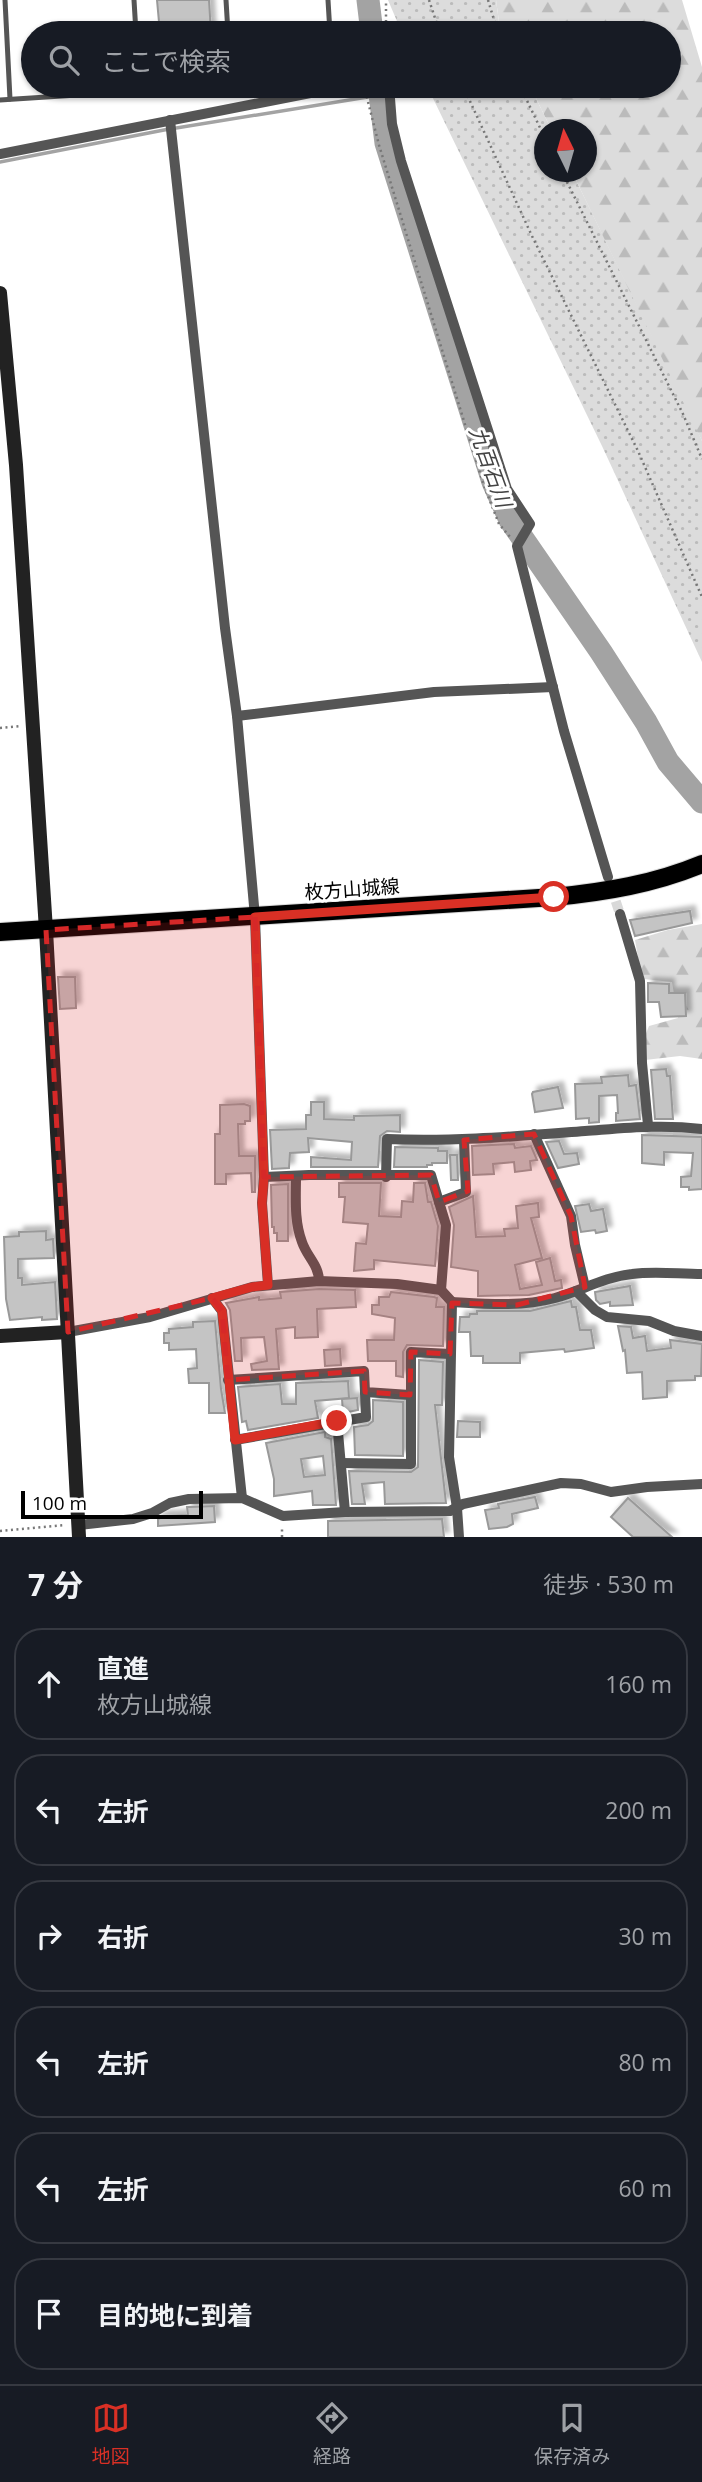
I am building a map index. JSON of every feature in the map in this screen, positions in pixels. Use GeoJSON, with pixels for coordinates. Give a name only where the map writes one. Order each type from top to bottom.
{"type":"FeatureCollection","features":[{"type":"Feature","properties":{"kind":"main road","name":"枚方山城線"},"geometry":{"type":"LineString","coordinates":[[0,932],[606,892],[650,882],[702,864]]}},
{"type":"Feature","properties":{"kind":"street"},"geometry":{"type":"LineString","coordinates":[[0,154],[284,98]]}},
{"type":"Feature","properties":{"kind":"street"},"geometry":{"type":"LineString","coordinates":[[390,98],[392,124],[401,161],[498,463],[507,489],[530,524],[517,546],[553,687],[608,877]]}},
{"type":"Feature","properties":{"kind":"street"},"geometry":{"type":"LineString","coordinates":[[170,120],[237,716],[255,917],[264,1177],[262,1203],[268,1285]]}},
{"type":"Feature","properties":{"kind":"street"},"geometry":{"type":"LineString","coordinates":[[0,293],[16,465],[46,930],[79,1531],[133,1519],[170,1503],[189,1499],[242,1498],[283,1516],[345,1512],[415,1513],[457,1508],[463,1504],[561,1483],[581,1484],[611,1492],[702,1484]]}},
{"type":"Feature","properties":{"kind":"street"},"geometry":{"type":"LineString","coordinates":[[237,716],[434,692],[553,687]]}},
{"type":"Feature","properties":{"kind":"street"},"geometry":{"type":"LineString","coordinates":[[620,914],[640,981],[642,1063],[648,1125]]}},
{"type":"Feature","properties":{"kind":"street"},"geometry":{"type":"LineString","coordinates":[[386,1177],[387,1139],[464,1140],[648,1125],[702,1129]]}},
{"type":"Feature","properties":{"kind":"street"},"geometry":{"type":"LineString","coordinates":[[534,1134],[572,1216],[581,1289],[595,1310],[607,1317],[649,1321],[674,1331],[702,1336]]}},
{"type":"Feature","properties":{"kind":"street"},"geometry":{"type":"LineString","coordinates":[[439,1202],[466,1192],[464,1140]]}},
{"type":"Feature","properties":{"kind":"street"},"geometry":{"type":"LineString","coordinates":[[264,1177],[431,1175],[446,1225],[441,1290]]}},
{"type":"Feature","properties":{"kind":"street"},"geometry":{"type":"LineString","coordinates":[[296,1176],[298,1226],[302,1244],[319,1271],[319,1281]]}},
{"type":"Feature","properties":{"kind":"street"},"geometry":{"type":"LineString","coordinates":[[452,1302],[517,1305],[554,1298],[611,1278],[632,1274],[702,1274]]}},
{"type":"Feature","properties":{"kind":"street"},"geometry":{"type":"LineString","coordinates":[[0,1336],[68,1332],[150,1317],[252,1287],[268,1285],[319,1281],[412,1285],[441,1290],[452,1302],[449,1457],[459,1537]]}},
{"type":"Feature","properties":{"kind":"street"},"geometry":{"type":"LineString","coordinates":[[212,1298],[222,1311],[242,1498]]}},
{"type":"Feature","properties":{"kind":"street"},"geometry":{"type":"LineString","coordinates":[[341,1462],[411,1464],[411,1352],[450,1354]]}},
{"type":"Feature","properties":{"kind":"street"},"geometry":{"type":"LineString","coordinates":[[228,1380],[364,1371],[366,1417],[235,1440]]}},
{"type":"Feature","properties":{"kind":"street"},"geometry":{"type":"LineString","coordinates":[[365,1392],[410,1395]]}},
{"type":"Feature","properties":{"kind":"street"},"geometry":{"type":"LineString","coordinates":[[337,1421],[345,1512]]}},
{"type":"Feature","properties":{"kind":"lane"},"geometry":{"type":"LineString","coordinates":[[5,0],[10,99]]}},
{"type":"Feature","properties":{"kind":"lane"},"geometry":{"type":"LineString","coordinates":[[134,0],[135,21]]}},
{"type":"Feature","properties":{"kind":"lane"},"geometry":{"type":"LineString","coordinates":[[226,0],[227,21]]}},
{"type":"Feature","properties":{"kind":"lane"},"geometry":{"type":"LineString","coordinates":[[328,0],[329,21]]}},
{"type":"Feature","properties":{"kind":"lane"},"geometry":{"type":"LineString","coordinates":[[0,100],[22,98]]}},
{"type":"Feature","properties":{"kind":"path"},"geometry":{"type":"LineString","coordinates":[[386,0],[386,21]]}},
{"type":"Feature","properties":{"kind":"path"},"geometry":{"type":"LineString","coordinates":[[429,0],[436,21]]}},
{"type":"Feature","properties":{"kind":"path"},"geometry":{"type":"LineString","coordinates":[[488,0],[494,21]]}},
{"type":"Feature","properties":{"kind":"path"},"geometry":{"type":"LineString","coordinates":[[366,98],[483,483],[499,524],[517,546]]}},
{"type":"Feature","properties":{"kind":"path"},"geometry":{"type":"LineString","coordinates":[[469,98],[532,236],[617,406],[702,597]]}},
{"type":"Feature","properties":{"kind":"path"},"geometry":{"type":"LineString","coordinates":[[526,98],[536,119]]}},
{"type":"Feature","properties":{"kind":"path"},"geometry":{"type":"LineString","coordinates":[[567,182],[683,414],[702,458]]}},
{"type":"Feature","properties":{"kind":"path"},"geometry":{"type":"LineString","coordinates":[[0,728],[32,725]]}},
{"type":"Feature","properties":{"kind":"path"},"geometry":{"type":"LineString","coordinates":[[0,1531],[79,1531]]}},
{"type":"Feature","properties":{"kind":"highlighted area"},"geometry":{"type":"Polygon","coordinates":[[[255,917],[264,1177],[431,1175],[439,1202],[468,1191],[464,1140],[534,1134],[571,1216],[585,1287],[517,1305],[452,1303],[450,1354],[411,1352],[410,1395],[365,1392],[364,1371],[228,1380],[222,1311],[212,1298],[68,1332],[46,930],[255,917]]]}},
{"type":"Feature","properties":{"kind":"green space"},"geometry":{"type":"Polygon","coordinates":[[[388,0],[496,0],[499,21],[397,21],[388,0]]]}},
{"type":"Feature","properties":{"kind":"green space"},"geometry":{"type":"Polygon","coordinates":[[[496,0],[682,0],[702,67],[702,441],[577,182],[597,182],[597,119],[546,119],[536,98],[681,98],[681,21],[499,21],[496,0]]]}},
{"type":"Feature","properties":{"kind":"green space"},"geometry":{"type":"Polygon","coordinates":[[[433,98],[536,98],[546,119],[534,119],[534,182],[577,182],[693,420],[702,441],[702,662],[602,446],[433,98]]]}},
{"type":"Feature","properties":{"kind":"green space"},"geometry":{"type":"Polygon","coordinates":[[[702,924],[702,1059],[680,1056],[645,1060],[645,1036],[649,1026],[678,1018],[672,982],[644,979],[635,940],[702,924]]]}},
{"type":"Feature","properties":{"kind":"building"},"geometry":{"type":"Polygon","coordinates":[[[157,0],[209,0],[210,21],[159,21],[157,0]]]}},
{"type":"Feature","properties":{"kind":"building"},"geometry":{"type":"Polygon","coordinates":[[[690,911],[692,923],[635,936],[630,920],[690,911]]]}},
{"type":"Feature","properties":{"kind":"building"},"geometry":{"type":"Polygon","coordinates":[[[58,977],[75,977],[76,1008],[60,1009],[58,977]]]}},
{"type":"Feature","properties":{"kind":"building"},"geometry":{"type":"Polygon","coordinates":[[[648,983],[669,984],[669,993],[685,993],[686,1016],[661,1017],[659,1002],[648,1002],[648,983]]]}},
{"type":"Feature","properties":{"kind":"building"},"geometry":{"type":"Polygon","coordinates":[[[666,1069],[667,1076],[670,1076],[673,1119],[655,1119],[651,1070],[666,1069]]]}},
{"type":"Feature","properties":{"kind":"building"},"geometry":{"type":"Polygon","coordinates":[[[628,1075],[629,1086],[636,1085],[640,1119],[616,1121],[617,1095],[599,1096],[599,1122],[589,1123],[589,1118],[576,1119],[575,1084],[602,1083],[601,1077],[628,1075]]]}},
{"type":"Feature","properties":{"kind":"building"},"geometry":{"type":"Polygon","coordinates":[[[558,1087],[563,1108],[535,1112],[533,1092],[558,1087]]]}},
{"type":"Feature","properties":{"kind":"building"},"geometry":{"type":"Polygon","coordinates":[[[311,1102],[324,1102],[324,1119],[354,1120],[354,1116],[400,1115],[400,1132],[387,1131],[380,1136],[378,1167],[311,1167],[311,1157],[351,1160],[352,1142],[308,1138],[309,1152],[290,1153],[289,1168],[272,1169],[270,1130],[306,1129],[306,1115],[311,1115],[311,1102]]]}},
{"type":"Feature","properties":{"kind":"building"},"geometry":{"type":"Polygon","coordinates":[[[220,1105],[250,1106],[250,1121],[238,1124],[239,1156],[255,1156],[255,1192],[252,1192],[251,1173],[226,1174],[226,1184],[215,1184],[215,1134],[220,1134],[220,1105]]]}},
{"type":"Feature","properties":{"kind":"building"},"geometry":{"type":"Polygon","coordinates":[[[642,1135],[702,1137],[702,1189],[689,1190],[689,1187],[681,1187],[681,1177],[691,1176],[693,1153],[664,1152],[664,1165],[642,1163],[642,1135]]]}},
{"type":"Feature","properties":{"kind":"building"},"geometry":{"type":"Polygon","coordinates":[[[559,1141],[564,1154],[577,1153],[579,1164],[558,1168],[546,1142],[559,1141]]]}},
{"type":"Feature","properties":{"kind":"building"},"geometry":{"type":"Polygon","coordinates":[[[514,1144],[515,1148],[531,1146],[537,1160],[530,1161],[531,1170],[515,1172],[514,1162],[493,1164],[494,1174],[473,1175],[472,1146],[514,1144]]]}},
{"type":"Feature","properties":{"kind":"building"},"geometry":{"type":"Polygon","coordinates":[[[395,1147],[438,1148],[438,1151],[447,1151],[447,1163],[432,1163],[427,1167],[394,1167],[395,1147]]]}},
{"type":"Feature","properties":{"kind":"building"},"geometry":{"type":"Polygon","coordinates":[[[450,1155],[457,1155],[458,1180],[451,1180],[450,1155]]]}},
{"type":"Feature","properties":{"kind":"building"},"geometry":{"type":"Polygon","coordinates":[[[339,1183],[381,1183],[379,1216],[401,1217],[402,1201],[413,1202],[414,1183],[425,1183],[428,1202],[431,1202],[438,1226],[435,1266],[374,1260],[374,1269],[354,1271],[356,1243],[366,1244],[368,1224],[343,1222],[345,1197],[339,1197],[339,1183]]]}},
{"type":"Feature","properties":{"kind":"building"},"geometry":{"type":"Polygon","coordinates":[[[288,1184],[288,1241],[277,1241],[277,1233],[274,1233],[272,1227],[271,1185],[288,1184]]]}},
{"type":"Feature","properties":{"kind":"building"},"geometry":{"type":"Polygon","coordinates":[[[473,1196],[476,1237],[505,1236],[504,1229],[518,1228],[516,1206],[538,1203],[539,1217],[531,1218],[542,1258],[515,1265],[520,1289],[542,1285],[536,1262],[550,1258],[555,1281],[561,1280],[562,1288],[529,1295],[478,1296],[478,1271],[451,1267],[454,1225],[449,1207],[473,1196]]]}},
{"type":"Feature","properties":{"kind":"building"},"geometry":{"type":"Polygon","coordinates":[[[589,1204],[591,1211],[603,1209],[607,1231],[581,1232],[575,1206],[589,1204]]]}},
{"type":"Feature","properties":{"kind":"building"},"geometry":{"type":"Polygon","coordinates":[[[46,1231],[46,1240],[53,1239],[54,1258],[18,1259],[18,1278],[22,1278],[22,1285],[55,1282],[57,1319],[42,1320],[42,1317],[10,1320],[6,1299],[4,1237],[19,1236],[19,1232],[46,1231]]]}},
{"type":"Feature","properties":{"kind":"building"},"geometry":{"type":"Polygon","coordinates":[[[630,1286],[633,1305],[610,1306],[610,1302],[600,1304],[596,1300],[595,1292],[630,1286]]]}},
{"type":"Feature","properties":{"kind":"building"},"geometry":{"type":"Polygon","coordinates":[[[355,1290],[356,1307],[317,1309],[318,1337],[295,1338],[295,1327],[276,1329],[279,1369],[252,1370],[251,1364],[267,1361],[264,1337],[241,1338],[242,1361],[235,1361],[230,1310],[226,1303],[259,1297],[259,1300],[281,1298],[280,1292],[355,1290]]]}},
{"type":"Feature","properties":{"kind":"building"},"geometry":{"type":"Polygon","coordinates":[[[391,1292],[434,1297],[437,1298],[436,1307],[444,1307],[443,1346],[407,1345],[403,1352],[403,1377],[396,1376],[396,1361],[368,1361],[367,1340],[394,1340],[395,1318],[372,1314],[372,1305],[379,1305],[379,1297],[389,1297],[391,1292]]]}},
{"type":"Feature","properties":{"kind":"building"},"geometry":{"type":"Polygon","coordinates":[[[571,1301],[572,1307],[576,1307],[580,1330],[591,1330],[594,1348],[520,1353],[520,1363],[483,1363],[483,1356],[471,1356],[470,1332],[459,1332],[460,1317],[469,1317],[470,1314],[477,1314],[477,1311],[530,1311],[571,1301]]]}},
{"type":"Feature","properties":{"kind":"building"},"geometry":{"type":"Polygon","coordinates":[[[215,1321],[225,1413],[209,1413],[209,1383],[189,1383],[188,1369],[197,1368],[196,1349],[169,1350],[169,1343],[164,1343],[164,1333],[169,1333],[169,1329],[193,1327],[193,1322],[215,1321]]]}},
{"type":"Feature","properties":{"kind":"building"},"geometry":{"type":"Polygon","coordinates":[[[618,1326],[631,1327],[633,1338],[645,1336],[647,1351],[671,1348],[670,1340],[702,1344],[701,1376],[695,1376],[695,1380],[667,1381],[667,1397],[643,1399],[642,1372],[627,1373],[625,1350],[623,1351],[618,1326]]]}},
{"type":"Feature","properties":{"kind":"building"},"geometry":{"type":"Polygon","coordinates":[[[340,1349],[341,1365],[325,1366],[324,1350],[340,1349]]]}},
{"type":"Feature","properties":{"kind":"building"},"geometry":{"type":"Polygon","coordinates":[[[419,1360],[443,1362],[442,1405],[435,1405],[446,1503],[385,1504],[384,1482],[362,1484],[365,1504],[352,1504],[349,1471],[411,1472],[418,1467],[419,1360]]]}},
{"type":"Feature","properties":{"kind":"building"},"geometry":{"type":"Polygon","coordinates":[[[348,1381],[349,1398],[315,1401],[318,1418],[248,1430],[246,1421],[242,1422],[238,1387],[280,1384],[282,1404],[296,1404],[296,1383],[348,1381]]]}},
{"type":"Feature","properties":{"kind":"building"},"geometry":{"type":"Polygon","coordinates":[[[357,1398],[358,1410],[343,1413],[342,1399],[357,1398]]]}},
{"type":"Feature","properties":{"kind":"building"},"geometry":{"type":"Polygon","coordinates":[[[373,1400],[403,1402],[403,1456],[355,1455],[354,1427],[368,1425],[373,1421],[373,1400]]]}},
{"type":"Feature","properties":{"kind":"building"},"geometry":{"type":"Polygon","coordinates":[[[458,1421],[480,1422],[480,1437],[457,1437],[458,1421]]]}},
{"type":"Feature","properties":{"kind":"building"},"geometry":{"type":"Polygon","coordinates":[[[325,1432],[325,1437],[331,1439],[336,1505],[313,1505],[312,1491],[274,1496],[274,1479],[266,1443],[325,1432]],[[323,1456],[301,1459],[304,1477],[325,1475],[323,1456]]]}},
{"type":"Feature","properties":{"kind":"building"},"geometry":{"type":"Polygon","coordinates":[[[535,1497],[538,1508],[512,1514],[513,1524],[507,1527],[489,1529],[485,1510],[499,1508],[498,1504],[535,1497]]]}},
{"type":"Feature","properties":{"kind":"building"},"geometry":{"type":"Polygon","coordinates":[[[628,1498],[672,1537],[633,1537],[611,1517],[628,1498]]]}},
{"type":"Feature","properties":{"kind":"building"},"geometry":{"type":"Polygon","coordinates":[[[214,1506],[215,1522],[158,1526],[158,1519],[164,1516],[188,1515],[187,1507],[214,1506]]]}},
{"type":"Feature","properties":{"kind":"building"},"geometry":{"type":"Polygon","coordinates":[[[442,1519],[444,1537],[328,1537],[328,1521],[442,1519]]]}},
{"type":"Feature","properties":{"kind":"waterway","name":"九百石川"},"geometry":{"type":"LineString","coordinates":[[368,0],[371,21]]}},
{"type":"Feature","properties":{"kind":"waterway"},"geometry":{"type":"LineString","coordinates":[[0,162],[164,130],[361,98]]}},
{"type":"Feature","properties":{"kind":"waterway","name":"九百石川"},"geometry":{"type":"LineString","coordinates":[[380,98],[386,143],[493,482],[510,520],[601,652],[668,762],[702,802]]}},
{"type":"Feature","properties":{"kind":"tunnel"},"geometry":{"type":"LineString","coordinates":[[611,887],[620,914]]}},
{"type":"Feature","properties":{"kind":"route"},"geometry":{"type":"LineString","coordinates":[[337,1421],[235,1440],[222,1311],[212,1298],[268,1285],[262,1203],[264,1177],[255,917],[554,897]]}}]}
